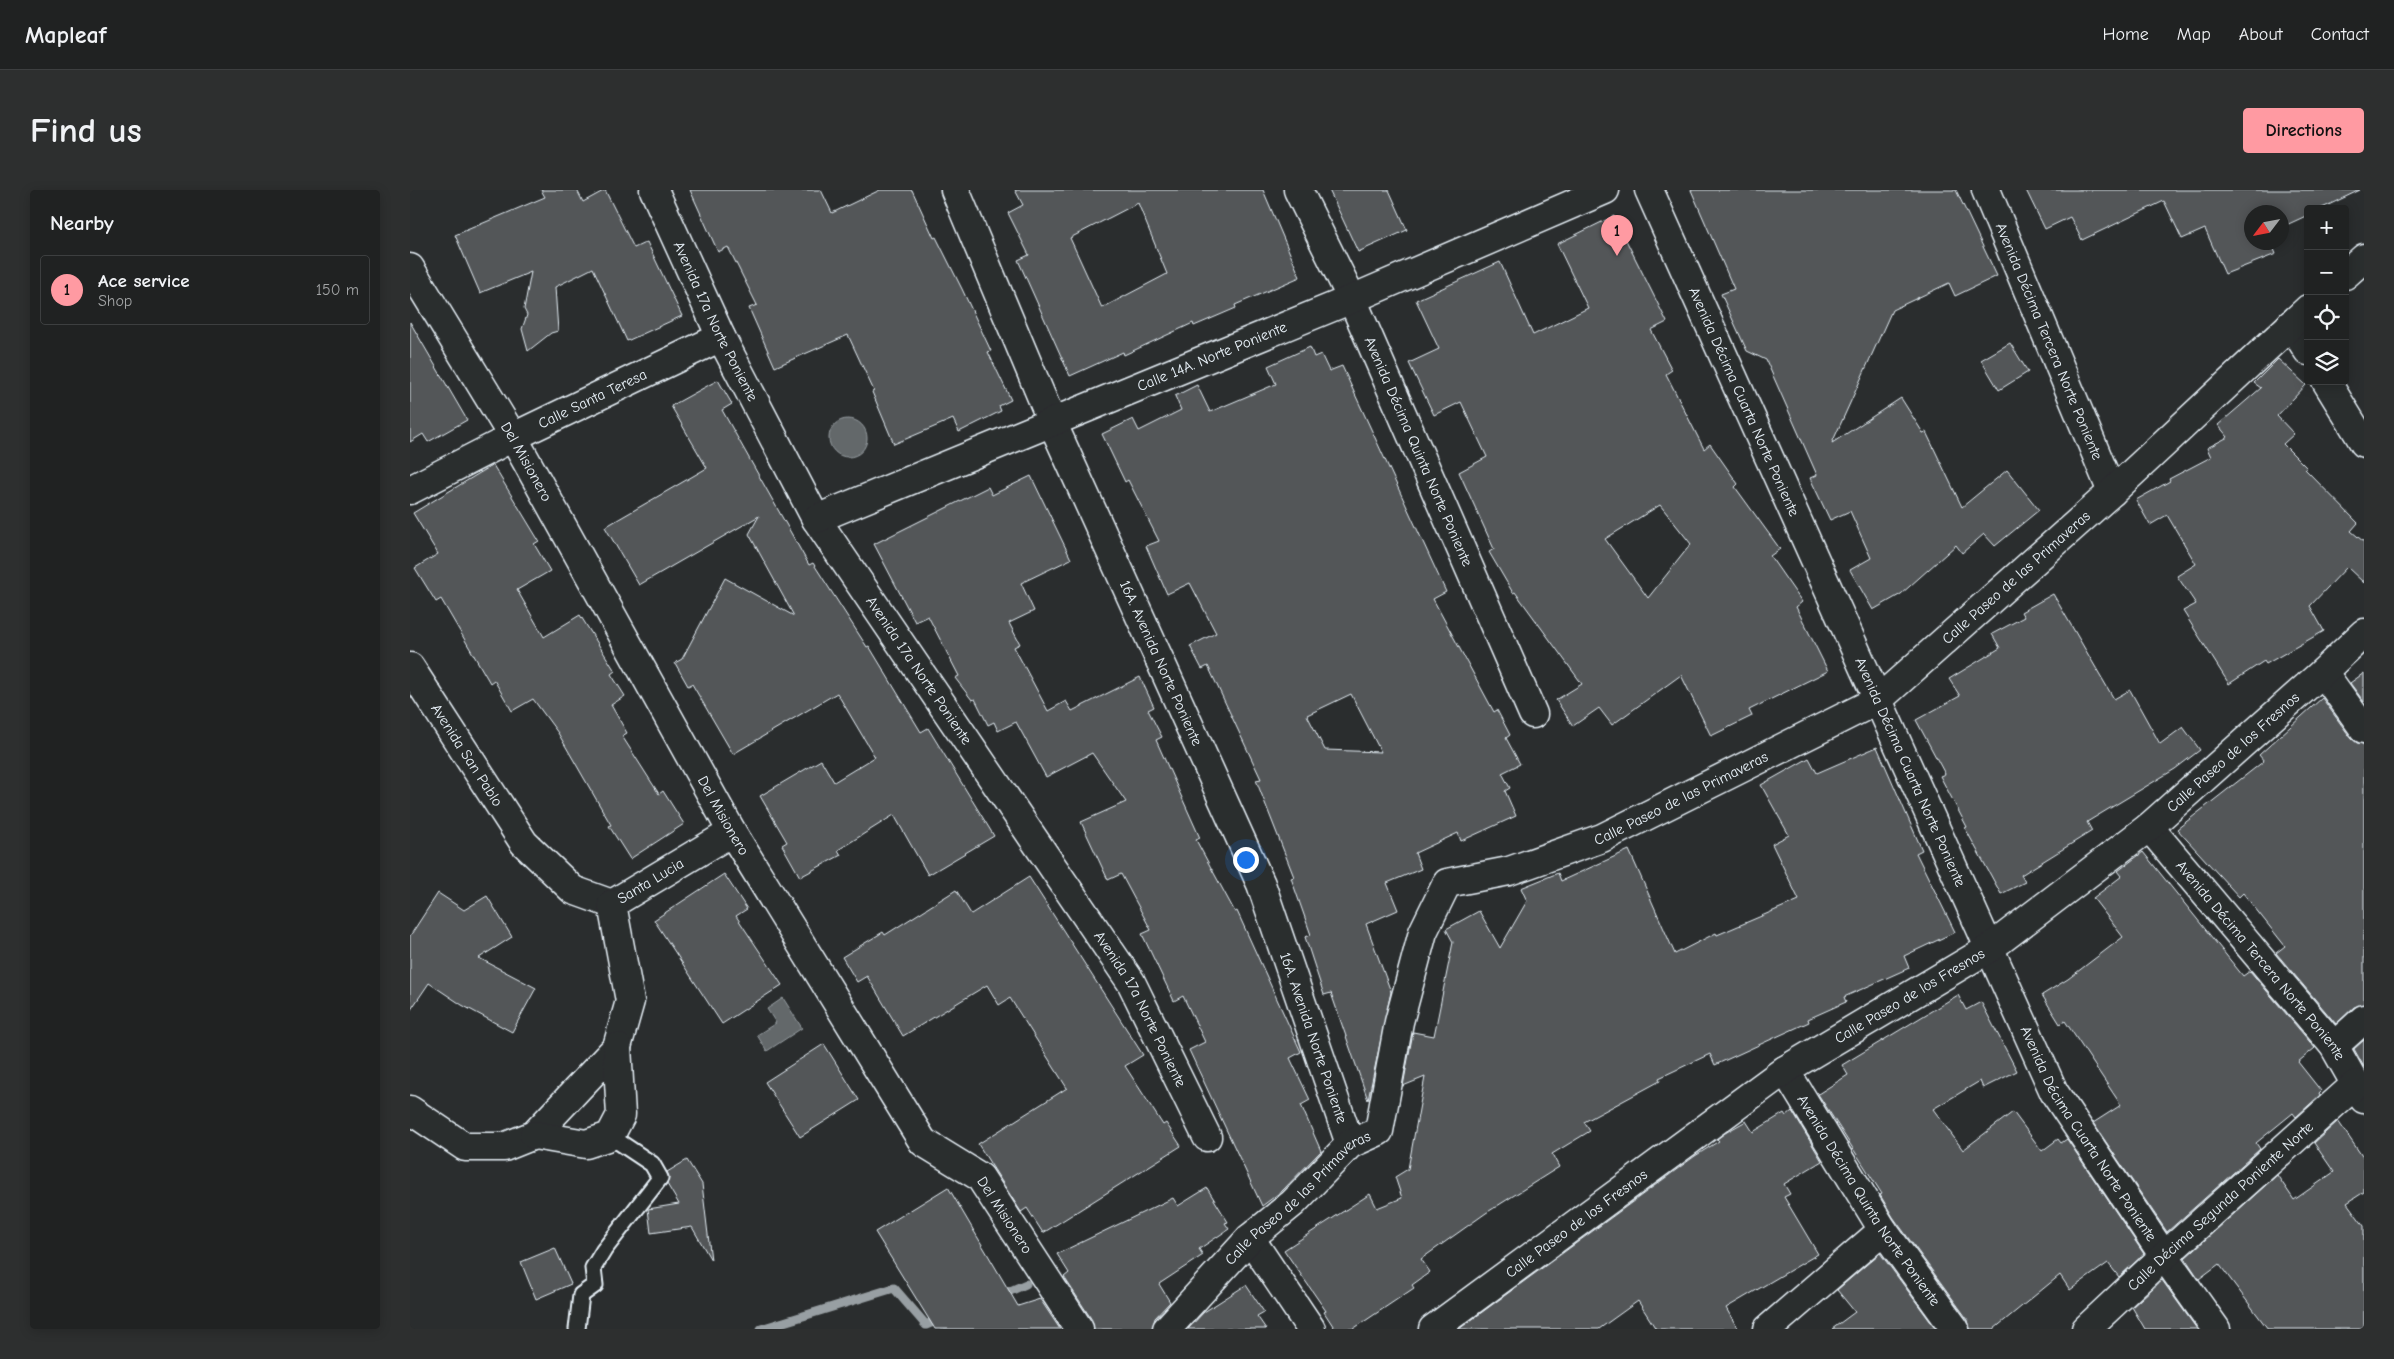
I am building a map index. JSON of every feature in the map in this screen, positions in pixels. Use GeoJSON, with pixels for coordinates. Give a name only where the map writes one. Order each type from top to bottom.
{"type":"FeatureCollection","features":[{"type":"Feature","properties":{"kind":"street","name":"Avenida 17a Norte Poniente"},"geometry":{"type":"LineString","coordinates":[[654,190],[721,337],[816,519],[1131,982],[1207,1137]]}},
{"type":"Feature","properties":{"kind":"street","name":"16A. Avenida Norte Poniente"},"geometry":{"type":"LineString","coordinates":[[955,190],[1052,422],[1261,884],[1350,1144]]}},
{"type":"Feature","properties":{"kind":"street","name":"Avenida Décima Quinta Norte Poniente"},"geometry":{"type":"LineString","coordinates":[[1298,190],[1352,300],[1533,714]]}},
{"type":"Feature","properties":{"kind":"street","name":"Calle 14A. Norte Poniente"},"geometry":{"type":"LineString","coordinates":[[816,519],[1352,300],[1605,190]]}},
{"type":"Feature","properties":{"kind":"street","name":"Avenida Décima Cuarta Norte Poniente"},"geometry":{"type":"LineString","coordinates":[[1649,190],[2054,1092],[2164,1256],[2216,1329]]}},
{"type":"Feature","properties":{"kind":"street","name":"Avenida Décima Tercera Norte Poniente"},"geometry":{"type":"LineString","coordinates":[[1986,190],[2112,492]]}},
{"type":"Feature","properties":{"kind":"street"},"geometry":{"type":"LineString","coordinates":[[2349,271],[2364,258]]}},
{"type":"Feature","properties":{"kind":"street","name":"Del Misionero"},"geometry":{"type":"LineString","coordinates":[[410,268],[513,437],[732,832],[923,1142],[980,1177],[1079,1329]]}},
{"type":"Feature","properties":{"kind":"street","name":"Calle Paseo de las Primaveras"},"geometry":{"type":"LineString","coordinates":[[1167,1329],[1250,1238],[1293,1203],[1350,1144],[1379,1131],[1399,1022],[1423,932],[1448,883],[1509,870],[1602,838],[1878,700],[2112,492],[2300,316]]}},
{"type":"Feature","properties":{"kind":"street"},"geometry":{"type":"LineString","coordinates":[[2300,316],[2305,340]]}},
{"type":"Feature","properties":{"kind":"street","name":"Calle Santa Teresa"},"geometry":{"type":"LineString","coordinates":[[410,490],[513,437],[721,337]]}},
{"type":"Feature","properties":{"kind":"street"},"geometry":{"type":"LineString","coordinates":[[2328,385],[2364,443]]}},
{"type":"Feature","properties":{"kind":"street","name":"Calle Paseo de los Fresnos"},"geometry":{"type":"LineString","coordinates":[[1433,1329],[1785,1070],[1990,948],[2149,827],[2324,672],[2364,633]]}},
{"type":"Feature","properties":{"kind":"street","name":"Avenida San Pablo"},"geometry":{"type":"LineString","coordinates":[[410,666],[524,843]]}},
{"type":"Feature","properties":{"kind":"street"},"geometry":{"type":"LineString","coordinates":[[2324,672],[2364,729]]}},
{"type":"Feature","properties":{"kind":"street","name":"Avenida Décima Tercera Norte Poniente"},"geometry":{"type":"LineString","coordinates":[[2149,827],[2334,1046],[2360,1092]]}},
{"type":"Feature","properties":{"kind":"street","name":"Santa Lucia"},"geometry":{"type":"LineString","coordinates":[[524,843],[573,890],[612,904],[732,832]]}},
{"type":"Feature","properties":{"kind":"street"},"geometry":{"type":"LineString","coordinates":[[534,1135],[586,1144],[610,1136],[621,1115],[617,1047],[630,1001],[612,904]]}},
{"type":"Feature","properties":{"kind":"street"},"geometry":{"type":"LineString","coordinates":[[2334,1046],[2364,1019]]}},
{"type":"Feature","properties":{"kind":"street"},"geometry":{"type":"LineString","coordinates":[[410,1110],[464,1147],[504,1147],[534,1135],[617,1047]]}},
{"type":"Feature","properties":{"kind":"street","name":"Avenida Décima Quinta Norte Poniente"},"geometry":{"type":"LineString","coordinates":[[1785,1070],[1883,1230],[1955,1329]]}},
{"type":"Feature","properties":{"kind":"street","name":"Calle Décima Segunda Poniente Norte"},"geometry":{"type":"LineString","coordinates":[[2086,1329],[2164,1256],[2360,1092]]}},
{"type":"Feature","properties":{"kind":"street"},"geometry":{"type":"LineString","coordinates":[[1768,1329],[1883,1230]]}},
{"type":"Feature","properties":{"kind":"street"},"geometry":{"type":"LineString","coordinates":[[1250,1238],[1311,1329]]}},
{"type":"Feature","properties":{"kind":"lane"},"geometry":{"type":"LineString","coordinates":[[577,1329],[581,1295],[595,1285],[592,1268],[660,1178],[652,1164],[610,1136]]}},
{"type":"Feature","properties":{"kind":"shaded area"},"geometry":{"type":"Polygon","coordinates":[[[848,419],[862,424],[867,438],[862,452],[848,457],[834,452],[829,438],[834,424],[848,419]]]}},
{"type":"Feature","properties":{"kind":"shaded area"},"geometry":{"type":"Polygon","coordinates":[[[783,998],[802,1028],[767,1051],[757,1035],[776,1023],[767,1009],[783,998]]]}},
{"type":"Feature","properties":{"kind":"building"},"geometry":{"type":"Polygon","coordinates":[[[541,190],[577,190],[583,202],[605,190],[634,248],[647,242],[682,316],[627,341],[593,268],[555,287],[558,331],[551,333],[528,351],[522,329],[527,315],[524,309],[531,272],[480,293],[455,235],[545,197],[541,190]]]}},
{"type":"Feature","properties":{"kind":"building"},"geometry":{"type":"Polygon","coordinates":[[[690,190],[821,190],[832,213],[880,190],[912,190],[934,238],[936,237],[962,289],[991,351],[988,352],[1011,400],[999,406],[1001,411],[959,432],[953,419],[894,444],[872,392],[874,391],[848,335],[775,367],[749,308],[757,305],[728,247],[718,252],[690,190]]]}},
{"type":"Feature","properties":{"kind":"building"},"geometry":{"type":"Polygon","coordinates":[[[1015,190],[1263,190],[1300,277],[1235,305],[1236,308],[1194,326],[1193,323],[1124,355],[1123,352],[1070,376],[1018,260],[1029,255],[1008,213],[1023,205],[1015,190]],[[1138,203],[1070,238],[1102,308],[1167,274],[1138,203]]]}},
{"type":"Feature","properties":{"kind":"building"},"geometry":{"type":"Polygon","coordinates":[[[1329,190],[1389,190],[1407,230],[1358,252],[1329,190]]]}},
{"type":"Feature","properties":{"kind":"building"},"geometry":{"type":"Polygon","coordinates":[[[1691,190],[1956,190],[1997,276],[1955,296],[1949,283],[1892,310],[1832,443],[1901,398],[1923,433],[1926,432],[1962,507],[2007,470],[2039,510],[1995,546],[1984,534],[1962,553],[1956,545],[1901,594],[1873,610],[1850,570],[1871,558],[1850,511],[1830,520],[1810,478],[1817,475],[1766,360],[1747,351],[1721,294],[1734,289],[1691,190]]]}},
{"type":"Feature","properties":{"kind":"building"},"geometry":{"type":"Polygon","coordinates":[[[2026,190],[2360,190],[2328,205],[2304,205],[2304,217],[2289,224],[2289,205],[2244,205],[2244,250],[2274,250],[2276,254],[2225,274],[2205,229],[2182,239],[2164,201],[2082,240],[2070,217],[2045,229],[2026,190]]]}},
{"type":"Feature","properties":{"kind":"building"},"geometry":{"type":"Polygon","coordinates":[[[1614,216],[1667,322],[1651,330],[1672,370],[1666,374],[1704,449],[1710,444],[1738,484],[1735,487],[1780,549],[1770,556],[1802,602],[1796,607],[1828,671],[1749,710],[1752,716],[1711,736],[1681,675],[1612,725],[1599,708],[1573,726],[1556,700],[1582,684],[1515,592],[1513,593],[1489,552],[1494,549],[1459,472],[1487,457],[1461,402],[1434,415],[1409,363],[1439,349],[1416,300],[1500,262],[1533,335],[1588,308],[1557,244],[1614,216]],[[1660,505],[1605,539],[1648,598],[1691,544],[1660,505]]]}},
{"type":"Feature","properties":{"kind":"building"},"geometry":{"type":"Polygon","coordinates":[[[410,322],[467,420],[428,442],[423,434],[410,442],[410,322]]]}},
{"type":"Feature","properties":{"kind":"building"},"geometry":{"type":"Polygon","coordinates":[[[2010,343],[2028,372],[1999,390],[1981,360],[2010,343]]]}},
{"type":"Feature","properties":{"kind":"building"},"geometry":{"type":"Polygon","coordinates":[[[1310,347],[1314,357],[1321,354],[1329,371],[1342,366],[1446,592],[1433,599],[1494,712],[1497,710],[1510,735],[1506,738],[1520,764],[1502,773],[1510,788],[1505,791],[1516,816],[1461,841],[1458,833],[1415,853],[1421,869],[1387,883],[1398,910],[1366,924],[1391,992],[1368,1100],[1331,993],[1324,995],[1305,937],[1311,935],[1291,878],[1294,877],[1256,780],[1261,779],[1208,666],[1202,669],[1190,646],[1216,633],[1190,583],[1167,594],[1146,546],[1159,541],[1128,480],[1125,482],[1102,434],[1133,419],[1139,431],[1181,410],[1175,396],[1197,385],[1210,412],[1276,384],[1268,366],[1310,347]],[[1351,694],[1307,715],[1325,750],[1381,752],[1351,694]]]}},
{"type":"Feature","properties":{"kind":"building"},"geometry":{"type":"Polygon","coordinates":[[[2278,359],[2306,385],[2277,416],[2294,434],[2283,444],[2358,523],[2351,531],[2364,542],[2364,583],[2347,567],[2310,606],[2324,631],[2266,664],[2264,661],[2229,684],[2183,611],[2196,604],[2177,576],[2196,564],[2167,515],[2150,525],[2136,500],[2170,481],[2169,479],[2211,457],[2207,448],[2228,437],[2218,425],[2261,388],[2254,383],[2278,359]]]}},
{"type":"Feature","properties":{"kind":"building"},"geometry":{"type":"Polygon","coordinates":[[[718,380],[732,404],[722,410],[809,565],[813,563],[867,647],[869,646],[921,732],[928,728],[994,836],[928,875],[894,815],[838,850],[841,855],[800,877],[782,845],[787,842],[760,796],[821,760],[834,782],[875,757],[837,693],[733,754],[692,684],[688,686],[675,663],[682,659],[725,578],[794,616],[749,534],[759,516],[639,585],[605,527],[707,468],[671,406],[718,380]]]}},
{"type":"Feature","properties":{"kind":"building"},"geometry":{"type":"Polygon","coordinates":[[[493,465],[539,541],[534,544],[550,571],[517,590],[544,637],[580,615],[615,671],[611,674],[625,696],[611,705],[627,733],[622,736],[659,794],[663,791],[684,824],[630,859],[609,826],[611,825],[558,733],[533,699],[512,711],[494,680],[490,683],[441,599],[436,602],[415,568],[438,554],[413,513],[493,465]]]}},
{"type":"Feature","properties":{"kind":"building"},"geometry":{"type":"Polygon","coordinates":[[[1031,476],[1071,559],[1021,583],[1034,611],[1009,623],[1020,644],[1014,647],[1048,711],[1066,701],[1072,711],[1140,677],[1154,707],[1148,710],[1162,737],[1156,740],[1200,838],[1196,840],[1235,912],[1237,911],[1301,1052],[1290,1058],[1310,1100],[1301,1105],[1321,1151],[1282,1191],[1262,1206],[1189,1050],[1205,1042],[1183,996],[1174,1001],[1142,934],[1151,930],[1121,874],[1108,880],[1081,822],[1126,802],[1092,753],[1046,777],[1016,722],[998,731],[994,722],[988,725],[975,699],[972,700],[955,678],[959,676],[928,616],[915,622],[874,544],[988,487],[992,495],[1031,476]]]}},
{"type":"Feature","properties":{"kind":"building"},"geometry":{"type":"Polygon","coordinates":[[[2053,594],[2114,699],[2130,690],[2160,744],[2183,727],[2200,750],[2175,769],[2087,822],[2092,831],[2021,875],[2025,882],[2001,894],[1965,828],[1967,827],[1940,776],[1945,774],[1916,720],[1960,696],[1949,679],[2000,648],[1992,634],[2024,617],[2021,612],[2053,594]]]}},
{"type":"Feature","properties":{"kind":"building"},"geometry":{"type":"Polygon","coordinates":[[[2364,673],[2364,702],[2350,683],[2364,673]]]}},
{"type":"Feature","properties":{"kind":"building"},"geometry":{"type":"Polygon","coordinates":[[[2322,698],[2351,738],[2357,743],[2364,744],[2364,1004],[2354,1007],[2336,1024],[2276,953],[2285,946],[2243,893],[2239,897],[2177,829],[2264,761],[2259,755],[2322,698]]]}},
{"type":"Feature","properties":{"kind":"building"},"geometry":{"type":"Polygon","coordinates":[[[1877,747],[1922,850],[1916,853],[1955,932],[1904,956],[1909,968],[1844,997],[1846,1002],[1808,1019],[1809,1022],[1715,1065],[1710,1054],[1659,1078],[1660,1081],[1584,1122],[1590,1131],[1552,1154],[1559,1167],[1486,1213],[1421,1259],[1430,1272],[1412,1285],[1414,1288],[1353,1329],[1335,1329],[1324,1312],[1326,1311],[1284,1250],[1370,1194],[1377,1208],[1402,1198],[1395,1177],[1408,1169],[1425,1077],[1403,1086],[1413,1032],[1434,1036],[1453,942],[1446,929],[1479,911],[1500,948],[1527,901],[1521,888],[1558,873],[1561,881],[1629,850],[1675,954],[1716,933],[1717,935],[1799,900],[1772,844],[1789,835],[1761,785],[1809,758],[1817,773],[1877,747]]]}},
{"type":"Feature","properties":{"kind":"building"},"geometry":{"type":"Polygon","coordinates":[[[2143,852],[2243,976],[2250,971],[2315,1048],[2298,1062],[2321,1091],[2320,1095],[2296,1117],[2293,1113],[2256,1143],[2260,1149],[2167,1232],[2093,1123],[2121,1105],[2065,1021],[2060,1024],[2042,995],[2068,979],[2123,937],[2093,898],[2122,876],[2118,871],[2143,852]]]}},
{"type":"Feature","properties":{"kind":"building"},"geometry":{"type":"Polygon","coordinates":[[[724,874],[747,909],[736,916],[782,985],[722,1024],[654,920],[724,874]]]}},
{"type":"Feature","properties":{"kind":"building"},"geometry":{"type":"Polygon","coordinates":[[[1029,877],[1143,1055],[1125,1066],[1163,1125],[1166,1123],[1181,1146],[1043,1233],[1027,1208],[1021,1212],[978,1144],[1067,1088],[1010,998],[999,1005],[987,985],[903,1036],[867,976],[857,982],[842,957],[883,932],[885,935],[956,890],[971,914],[1029,877]]]}},
{"type":"Feature","properties":{"kind":"building"},"geometry":{"type":"Polygon","coordinates":[[[438,893],[464,910],[487,896],[512,937],[479,958],[536,988],[512,1032],[462,1005],[429,983],[410,1011],[410,936],[438,893]]]}},
{"type":"Feature","properties":{"kind":"building"},"geometry":{"type":"Polygon","coordinates":[[[1958,995],[1966,1010],[1981,1002],[2017,1071],[1983,1088],[1980,1081],[1933,1109],[1963,1150],[2013,1112],[2042,1151],[2058,1139],[2061,1143],[2067,1139],[2144,1254],[2119,1277],[2108,1263],[2070,1290],[2060,1275],[1994,1329],[1970,1329],[1968,1320],[1893,1217],[1880,1195],[1882,1194],[1818,1094],[1848,1075],[1842,1065],[1958,995]]]}},
{"type":"Feature","properties":{"kind":"building"},"geometry":{"type":"Polygon","coordinates":[[[2364,1040],[2364,1067],[2354,1049],[2364,1040]]]}},
{"type":"Feature","properties":{"kind":"building"},"geometry":{"type":"Polygon","coordinates":[[[824,1044],[859,1100],[800,1137],[765,1082],[824,1044]]]}},
{"type":"Feature","properties":{"kind":"building"},"geometry":{"type":"Polygon","coordinates":[[[1792,1111],[1822,1161],[1784,1184],[1790,1194],[1784,1197],[1818,1254],[1726,1308],[1738,1329],[1656,1329],[1638,1301],[1599,1329],[1459,1329],[1695,1156],[1719,1141],[1717,1139],[1725,1133],[1746,1121],[1753,1132],[1784,1113],[1786,1116],[1792,1111]]]}},
{"type":"Feature","properties":{"kind":"building"},"geometry":{"type":"Polygon","coordinates":[[[2338,1121],[2364,1159],[2364,1192],[2347,1203],[2364,1226],[2364,1329],[2268,1329],[2219,1264],[2199,1279],[2185,1258],[2277,1175],[2294,1200],[2334,1172],[2314,1143],[2338,1121]]]}},
{"type":"Feature","properties":{"kind":"building"},"geometry":{"type":"Polygon","coordinates":[[[687,1160],[702,1184],[711,1260],[692,1227],[651,1233],[648,1209],[679,1204],[667,1184],[669,1178],[667,1172],[687,1160]]]}},
{"type":"Feature","properties":{"kind":"building"},"geometry":{"type":"Polygon","coordinates":[[[948,1187],[1018,1306],[1040,1299],[1060,1329],[935,1329],[875,1232],[948,1187]]]}},
{"type":"Feature","properties":{"kind":"building"},"geometry":{"type":"Polygon","coordinates":[[[1207,1188],[1228,1222],[1225,1223],[1229,1229],[1199,1249],[1203,1255],[1159,1284],[1170,1302],[1155,1318],[1152,1329],[1094,1329],[1092,1320],[1064,1277],[1069,1273],[1057,1254],[1173,1198],[1178,1206],[1207,1188]]]}},
{"type":"Feature","properties":{"kind":"building"},"geometry":{"type":"Polygon","coordinates":[[[555,1248],[571,1284],[536,1299],[521,1262],[555,1248]]]}},
{"type":"Feature","properties":{"kind":"building"},"geometry":{"type":"Polygon","coordinates":[[[1880,1253],[1936,1329],[1832,1329],[1855,1312],[1837,1290],[1880,1253]]]}},
{"type":"Feature","properties":{"kind":"building"},"geometry":{"type":"Polygon","coordinates":[[[2162,1280],[2197,1329],[2145,1329],[2132,1307],[2162,1280]]]}},
{"type":"Feature","properties":{"kind":"building"},"geometry":{"type":"Polygon","coordinates":[[[1246,1285],[1264,1312],[1257,1316],[1266,1329],[1188,1329],[1204,1312],[1246,1285]]]}},
{"type":"Feature","properties":{"kind":"waterway"},"geometry":{"type":"LineString","coordinates":[[999,1296],[1026,1284]]}},
{"type":"Feature","properties":{"kind":"waterway"},"geometry":{"type":"LineString","coordinates":[[761,1329],[894,1288],[926,1325],[940,1319]]}},
{"type":"Feature","properties":{"kind":"place","name":"Ace service"},"geometry":{"type":"Point","coordinates":[1617,256]}}]}
